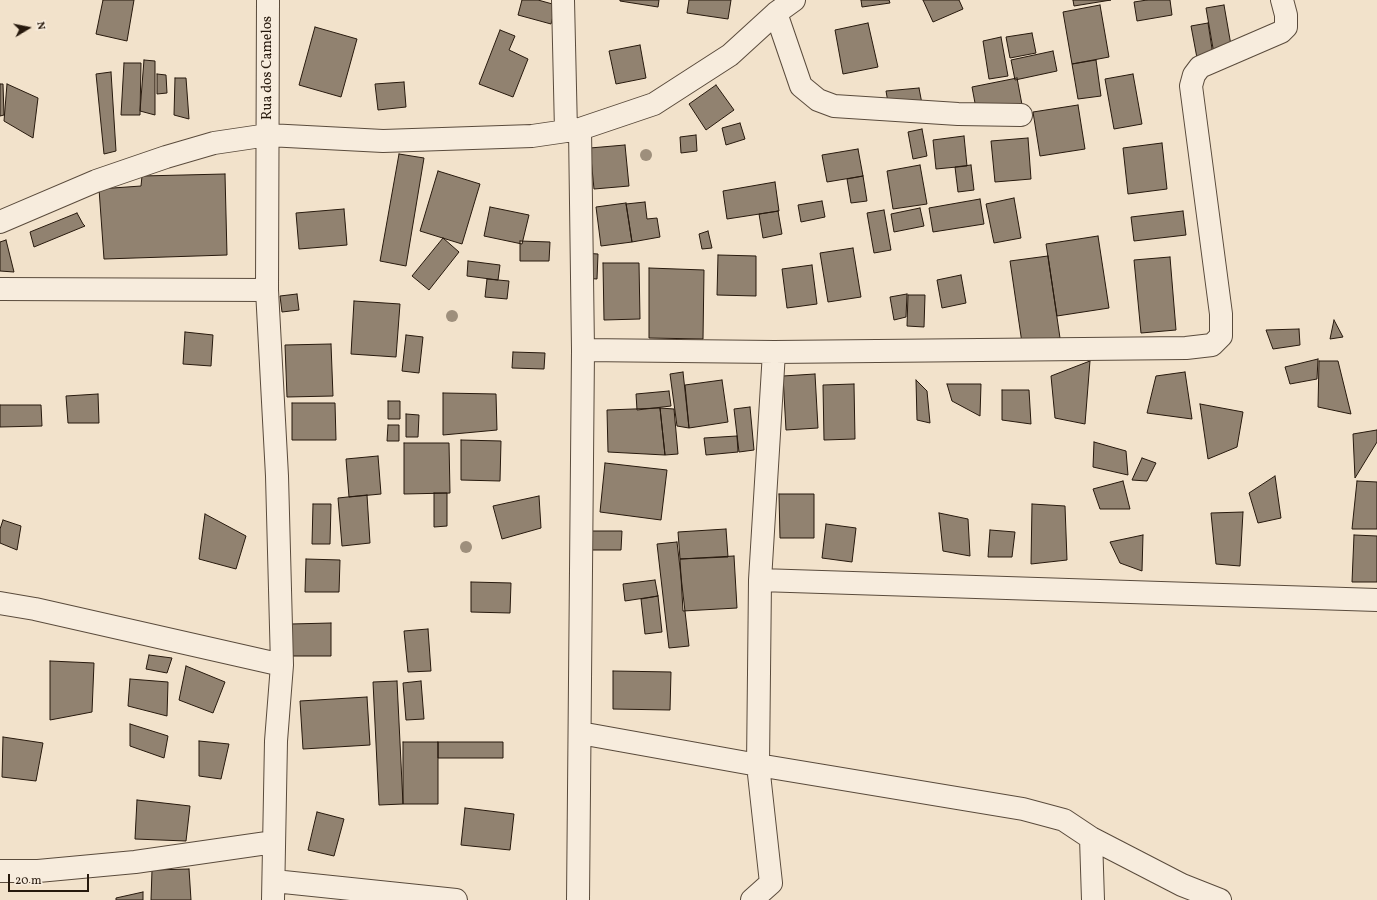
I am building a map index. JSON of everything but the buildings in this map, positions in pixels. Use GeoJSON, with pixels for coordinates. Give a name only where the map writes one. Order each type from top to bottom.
{"type":"FeatureCollection","features":[{"type":"Feature","properties":{"kind":"street","name":"Rua dos Camelos"},"geometry":{"type":"LineString","coordinates":[[268,0],[267,290],[277,483],[282,665],[276,741],[273,890]]}},
{"type":"Feature","properties":{"kind":"street"},"geometry":{"type":"LineString","coordinates":[[563,0],[573,130],[583,350],[578,900]]}},
{"type":"Feature","properties":{"kind":"street"},"geometry":{"type":"LineString","coordinates":[[0,222],[96,181],[166,157],[214,143],[268,135],[384,141],[532,136],[573,130],[654,104],[730,55],[776,13],[794,0]]}},
{"type":"Feature","properties":{"kind":"street"},"geometry":{"type":"LineString","coordinates":[[583,350],[774,352],[1186,348],[1212,345],[1221,336],[1221,314],[1191,86],[1194,75],[1200,67],[1281,32],[1286,27],[1286,15],[1282,0]]}},
{"type":"Feature","properties":{"kind":"street"},"geometry":{"type":"LineString","coordinates":[[776,13],[801,86],[818,100],[834,106],[958,114],[1021,115]]}},
{"type":"Feature","properties":{"kind":"street"},"geometry":{"type":"LineString","coordinates":[[0,289],[267,290]]}},
{"type":"Feature","properties":{"kind":"street"},"geometry":{"type":"LineString","coordinates":[[752,900],[771,883],[758,765],[760,580],[774,352]]}},
{"type":"Feature","properties":{"kind":"street"},"geometry":{"type":"LineString","coordinates":[[760,580],[1377,600]]}},
{"type":"Feature","properties":{"kind":"street"},"geometry":{"type":"LineString","coordinates":[[0,603],[35,609],[282,665]]}},
{"type":"Feature","properties":{"kind":"street"},"geometry":{"type":"LineString","coordinates":[[580,733],[758,765],[1023,809],[1064,820],[1091,838],[1182,885],[1220,900]]}},
{"type":"Feature","properties":{"kind":"street"},"geometry":{"type":"LineString","coordinates":[[1091,838],[1093,900]]}},
{"type":"Feature","properties":{"kind":"street"},"geometry":{"type":"LineString","coordinates":[[0,871],[38,871],[135,862],[274,842]]}},
{"type":"Feature","properties":{"kind":"street"},"geometry":{"type":"LineString","coordinates":[[273,890],[456,900]]}}]}
